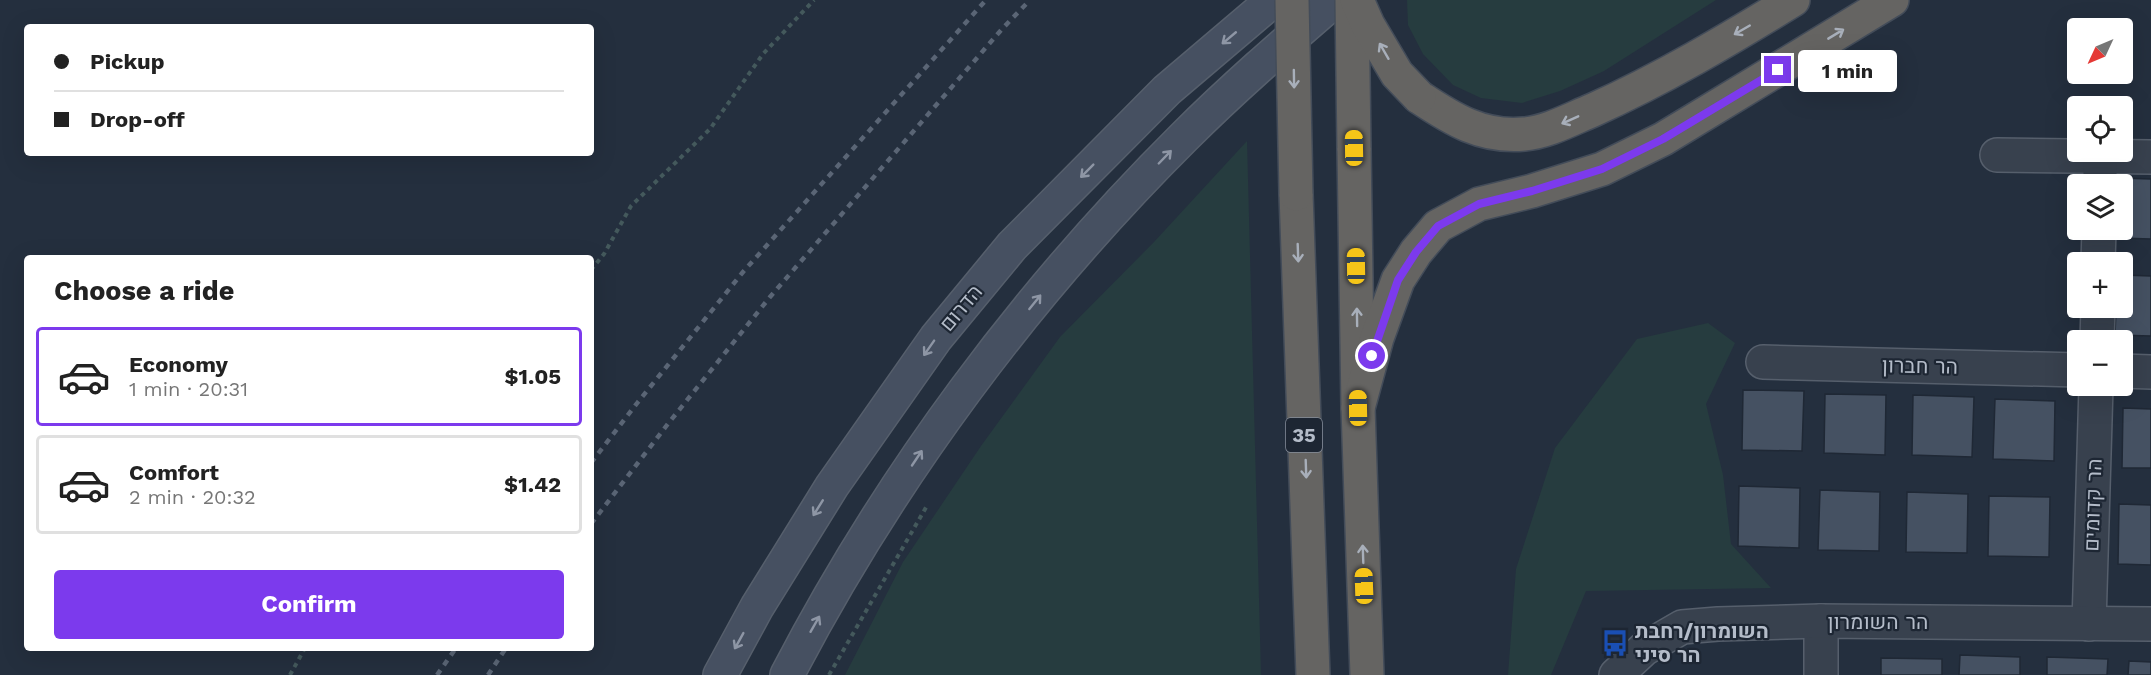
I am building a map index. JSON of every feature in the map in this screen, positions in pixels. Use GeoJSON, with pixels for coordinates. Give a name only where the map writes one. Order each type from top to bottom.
{"type":"FeatureCollection","features":[{"type":"Feature","properties":{"kind":"highway","name":"35"},"geometry":{"type":"LineString","coordinates":[[1292,0],[1296,194],[1313,675]]}},
{"type":"Feature","properties":{"kind":"highway"},"geometry":{"type":"LineString","coordinates":[[1352,0],[1358,408],[1367,675]]}},
{"type":"Feature","properties":{"kind":"highway"},"geometry":{"type":"LineString","coordinates":[[1357,0],[1368,25],[1397,74],[1419,97],[1455,121],[1489,132],[1524,134],[1552,128],[1638,90],[1793,0]]}},
{"type":"Feature","properties":{"kind":"highway"},"geometry":{"type":"LineString","coordinates":[[1358,408],[1377,338],[1398,280],[1416,252],[1438,226],[1479,204],[1532,191],[1602,169],[1663,139],[1892,0]]}},
{"type":"Feature","properties":{"kind":"main road","name":"הדרום"},"geometry":{"type":"LineString","coordinates":[[720,675],[757,607],[832,486],[944,329],[1012,246],[1167,90],[1274,0]]}},
{"type":"Feature","properties":{"kind":"main road"},"geometry":{"type":"LineString","coordinates":[[787,675],[860,547],[918,456],[1046,288],[1183,137],[1251,72],[1335,0]]}},
{"type":"Feature","properties":{"kind":"street"},"geometry":{"type":"LineString","coordinates":[[1997,155],[2100,171],[2151,157]]}},
{"type":"Feature","properties":{"kind":"street","name":"הר חברון"},"geometry":{"type":"LineString","coordinates":[[1763,362],[2067,370]]}},
{"type":"Feature","properties":{"kind":"street"},"geometry":{"type":"LineString","coordinates":[[2133,371],[2151,372]]}},
{"type":"Feature","properties":{"kind":"street","name":"הר קדומים"},"geometry":{"type":"LineString","coordinates":[[2089,624],[2096,396]]}},
{"type":"Feature","properties":{"kind":"street"},"geometry":{"type":"LineString","coordinates":[[1821,621],[1821,675]]}},
{"type":"Feature","properties":{"kind":"street","name":"הר השומרון"},"geometry":{"type":"LineString","coordinates":[[1617,673],[1644,649],[1682,627],[1821,621],[2151,624]]}},
{"type":"Feature","properties":{"kind":"path"},"geometry":{"type":"LineString","coordinates":[[594,266],[604,254],[631,206],[710,129],[762,54],[814,0]]}},
{"type":"Feature","properties":{"kind":"path"},"geometry":{"type":"LineString","coordinates":[[830,675],[933,496]]}},
{"type":"Feature","properties":{"kind":"path"},"geometry":{"type":"LineString","coordinates":[[290,675],[303,651]]}},
{"type":"Feature","properties":{"kind":"green space"},"geometry":{"type":"Polygon","coordinates":[[[1407,0],[1716,0],[1604,71],[1560,91],[1522,103],[1481,98],[1453,85],[1423,54],[1408,25],[1407,0]]]}},
{"type":"Feature","properties":{"kind":"green space"},"geometry":{"type":"Polygon","coordinates":[[[1247,141],[1261,675],[845,675],[903,562],[981,446],[1060,337],[1154,242],[1247,141]]]}},
{"type":"Feature","properties":{"kind":"green space"},"geometry":{"type":"Polygon","coordinates":[[[1708,323],[1735,343],[1706,404],[1723,475],[1731,544],[1771,588],[1586,591],[1551,675],[1508,675],[1516,569],[1555,448],[1637,339],[1708,323]]]}},
{"type":"Feature","properties":{"kind":"building"},"geometry":{"type":"Polygon","coordinates":[[[2133,178],[2151,179],[2151,239],[2133,238],[2133,178]]]}},
{"type":"Feature","properties":{"kind":"building"},"geometry":{"type":"Polygon","coordinates":[[[2133,275],[2151,276],[2151,336],[2133,336],[2133,330],[2115,330],[2116,318],[2133,318],[2133,275]]]}},
{"type":"Feature","properties":{"kind":"building"},"geometry":{"type":"Polygon","coordinates":[[[1743,390],[1804,391],[1802,451],[1742,450],[1743,390]]]}},
{"type":"Feature","properties":{"kind":"building"},"geometry":{"type":"Polygon","coordinates":[[[1825,394],[1886,395],[1885,455],[1824,453],[1825,394]]]}},
{"type":"Feature","properties":{"kind":"building"},"geometry":{"type":"Polygon","coordinates":[[[1913,395],[1974,397],[1972,457],[1912,455],[1913,395]]]}},
{"type":"Feature","properties":{"kind":"building"},"geometry":{"type":"Polygon","coordinates":[[[1995,399],[2055,401],[2054,461],[1993,459],[1995,399]]]}},
{"type":"Feature","properties":{"kind":"building"},"geometry":{"type":"Polygon","coordinates":[[[2123,408],[2151,409],[2151,468],[2122,468],[2123,408]]]}},
{"type":"Feature","properties":{"kind":"building"},"geometry":{"type":"Polygon","coordinates":[[[1739,486],[1800,488],[1799,548],[1738,546],[1739,486]]]}},
{"type":"Feature","properties":{"kind":"building"},"geometry":{"type":"Polygon","coordinates":[[[1820,490],[1880,492],[1879,551],[1818,550],[1820,490]]]}},
{"type":"Feature","properties":{"kind":"building"},"geometry":{"type":"Polygon","coordinates":[[[1907,492],[1968,494],[1967,553],[1906,552],[1907,492]]]}},
{"type":"Feature","properties":{"kind":"building"},"geometry":{"type":"Polygon","coordinates":[[[1989,496],[2050,497],[2049,557],[1988,556],[1989,496]]]}},
{"type":"Feature","properties":{"kind":"building"},"geometry":{"type":"Polygon","coordinates":[[[2119,504],[2151,505],[2151,565],[2118,564],[2119,504]]]}},
{"type":"Feature","properties":{"kind":"building"},"geometry":{"type":"Polygon","coordinates":[[[1960,655],[2020,657],[2020,675],[1959,675],[1960,655]]]}},
{"type":"Feature","properties":{"kind":"building"},"geometry":{"type":"Polygon","coordinates":[[[2047,657],[2108,659],[2107,675],[2047,675],[2047,657]]]}},
{"type":"Feature","properties":{"kind":"building"},"geometry":{"type":"Polygon","coordinates":[[[1881,658],[1942,659],[1942,675],[1881,675],[1881,658]]]}},
{"type":"Feature","properties":{"kind":"building"},"geometry":{"type":"Polygon","coordinates":[[[2129,661],[2151,662],[2151,675],[2128,675],[2129,661]]]}},
{"type":"Feature","properties":{"kind":"railway"},"geometry":{"type":"LineString","coordinates":[[594,459],[743,272],[986,0]]}},
{"type":"Feature","properties":{"kind":"railway"},"geometry":{"type":"LineString","coordinates":[[594,520],[770,297],[1002,29],[1030,0]]}},
{"type":"Feature","properties":{"kind":"railway"},"geometry":{"type":"LineString","coordinates":[[437,675],[454,651]]}},
{"type":"Feature","properties":{"kind":"railway"},"geometry":{"type":"LineString","coordinates":[[488,675],[504,651]]}},
{"type":"Feature","properties":{"kind":"place","name":"השומרון/רחבת הר סיני"},"geometry":{"type":"Point","coordinates":[1615,643]}},
{"type":"Feature","properties":{"kind":"route"},"geometry":{"type":"LineString","coordinates":[[1372,356],[1398,280],[1416,252],[1438,226],[1479,204],[1532,191],[1602,169],[1663,139],[1778,70]]}}]}
